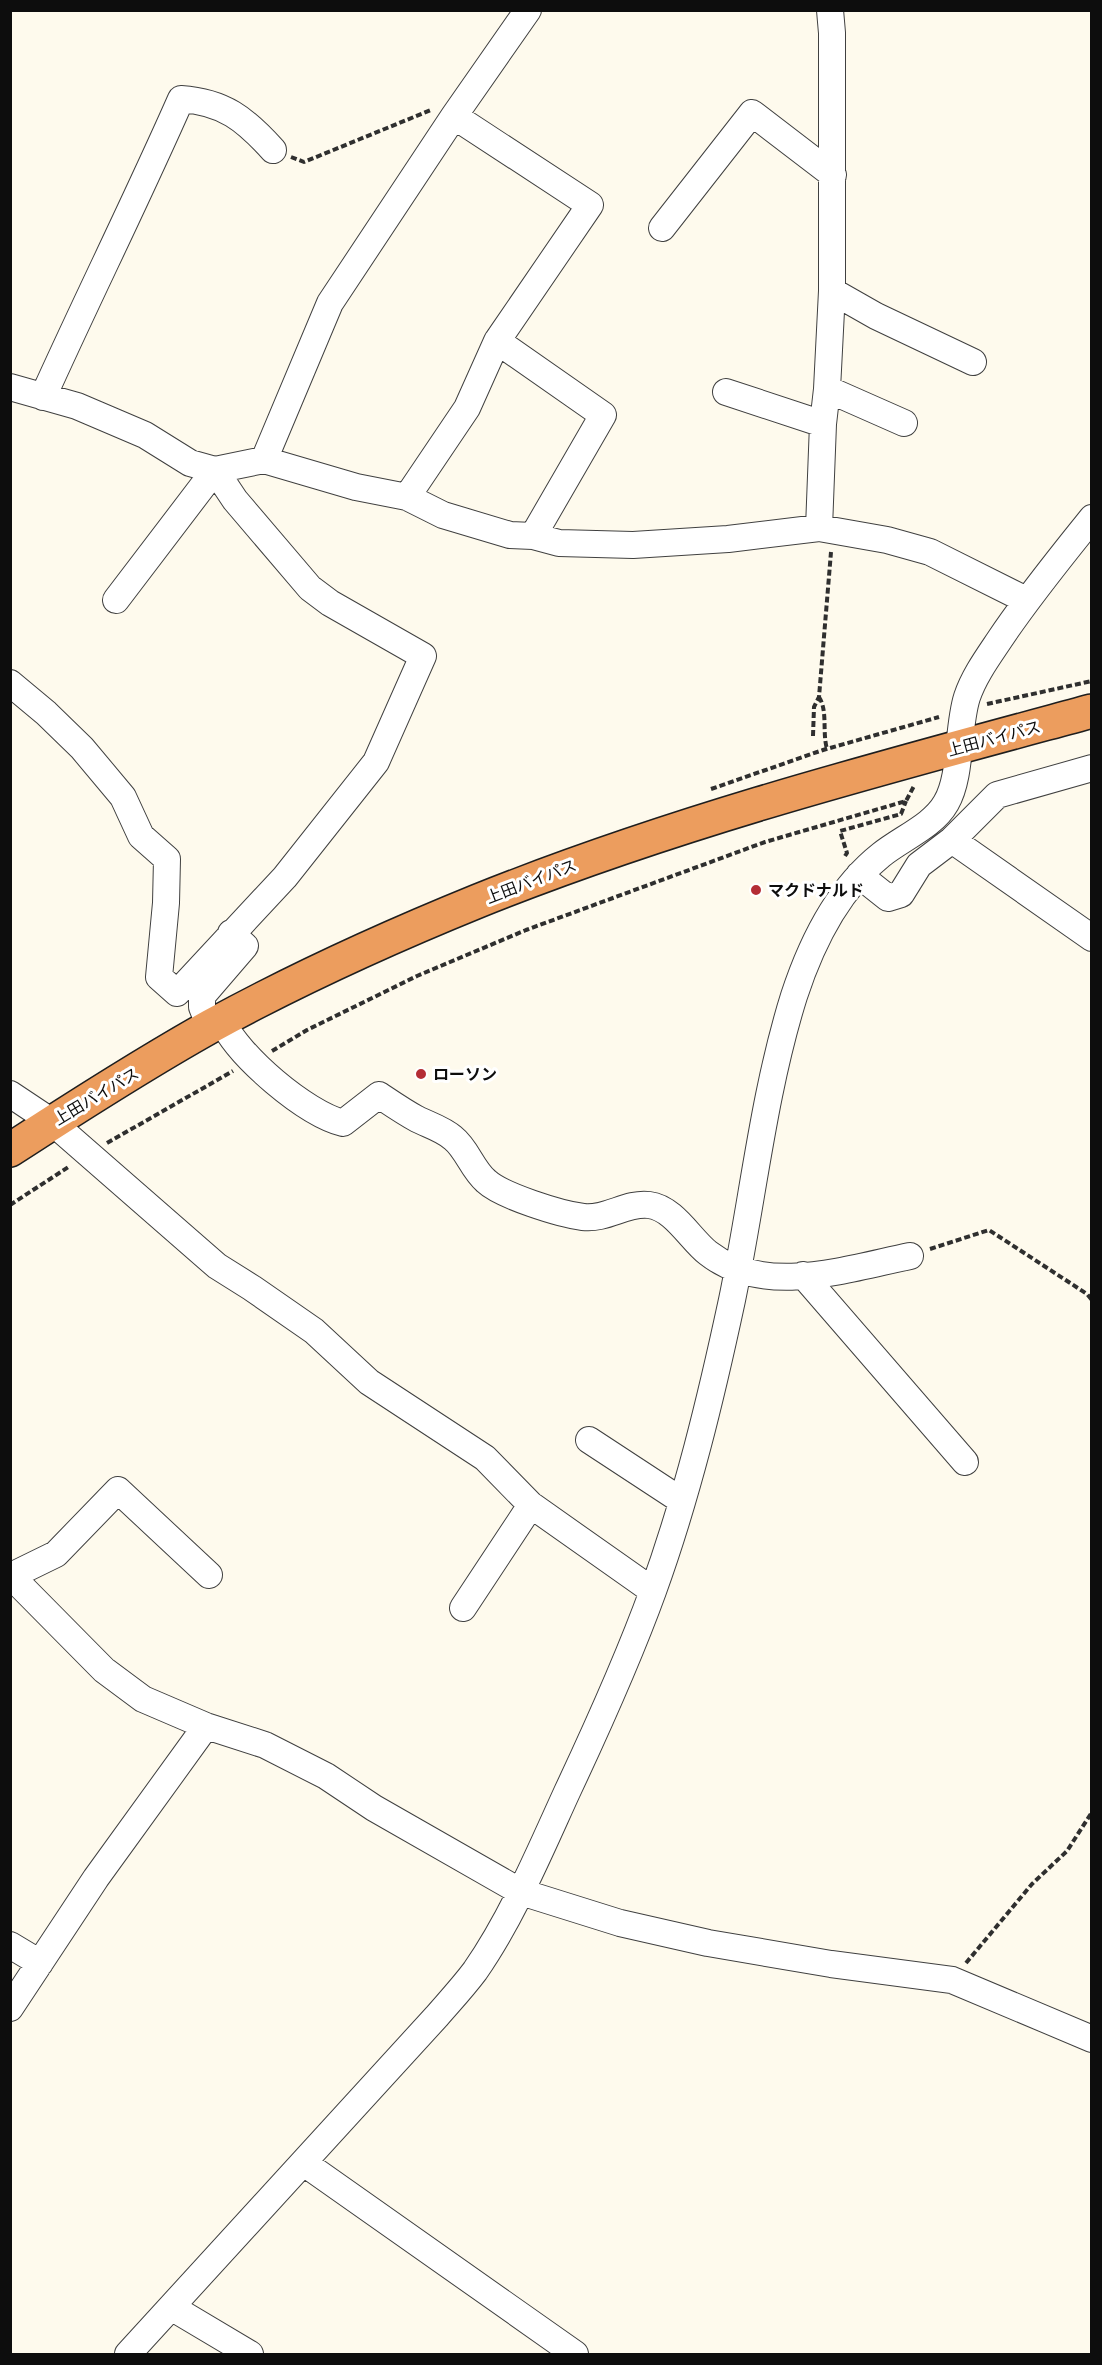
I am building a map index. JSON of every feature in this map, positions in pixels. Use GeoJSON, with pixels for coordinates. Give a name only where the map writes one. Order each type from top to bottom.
{"type":"FeatureCollection","features":[{"type":"Feature","properties":{"kind":"highway","name":"上田バイパス"},"geometry":{"type":"LineString","coordinates":[[10,1150],[52,1122],[216,1024],[391,938],[478,901],[665,832],[1092,711]]}},
{"type":"Feature","properties":{"kind":"street"},"geometry":{"type":"LineString","coordinates":[[264,460],[330,303],[454,116],[528,10]]}},
{"type":"Feature","properties":{"kind":"street"},"geometry":{"type":"LineString","coordinates":[[826,530],[823,424],[832,291],[833,175],[830,10]]}},
{"type":"Feature","properties":{"kind":"street"},"geometry":{"type":"LineString","coordinates":[[43,397],[181,99],[200,100],[234,114],[250,125],[273,150]]}},
{"type":"Feature","properties":{"kind":"street"},"geometry":{"type":"LineString","coordinates":[[662,228],[752,113],[833,175]]}},
{"type":"Feature","properties":{"kind":"street"},"geometry":{"type":"LineString","coordinates":[[407,497],[467,408],[497,342],[590,205],[454,116]]}},
{"type":"Feature","properties":{"kind":"street"},"geometry":{"type":"LineString","coordinates":[[832,291],[876,316],[973,362]]}},
{"type":"Feature","properties":{"kind":"street"},"geometry":{"type":"LineString","coordinates":[[497,342],[603,415],[533,536]]}},
{"type":"Feature","properties":{"kind":"street"},"geometry":{"type":"LineString","coordinates":[[10,387],[77,406],[135,431],[190,463],[215,470],[264,460],[356,487],[407,497],[443,514],[510,535],[533,536],[559,543],[633,545],[826,530],[887,540],[930,552],[1026,600]]}},
{"type":"Feature","properties":{"kind":"street"},"geometry":{"type":"LineString","coordinates":[[827,389],[904,423]]}},
{"type":"Feature","properties":{"kind":"street"},"geometry":{"type":"LineString","coordinates":[[726,392],[823,424]]}},
{"type":"Feature","properties":{"kind":"street"},"geometry":{"type":"LineString","coordinates":[[116,600],[215,470]]}},
{"type":"Feature","properties":{"kind":"street"},"geometry":{"type":"LineString","coordinates":[[10,683],[46,713],[82,748],[123,797],[141,836],[167,859],[166,903],[159,977],[177,993],[285,877],[376,762],[423,656],[330,603],[310,588],[235,500],[215,470]]}},
{"type":"Feature","properties":{"kind":"street"},"geometry":{"type":"LineString","coordinates":[[128,2355],[437,2016],[475,1970],[520,1892],[602,1719],[653,1591],[682,1500],[701,1435],[738,1271],[756,1163],[779,1050],[793,999],[820,933],[838,901],[850,868],[879,856],[928,822],[944,807],[953,789],[962,721],[968,694],[978,672],[1026,600],[1092,518]]}},
{"type":"Feature","properties":{"kind":"street"},"geometry":{"type":"LineString","coordinates":[[850,868],[888,898],[901,894],[919,865],[952,840],[997,795],[1092,768]]}},
{"type":"Feature","properties":{"kind":"street"},"geometry":{"type":"LineString","coordinates":[[952,840],[1092,938]]}},
{"type":"Feature","properties":{"kind":"street"},"geometry":{"type":"LineString","coordinates":[[231,933],[244,946],[202,996],[202,1007],[254,1062],[300,1102],[327,1119],[343,1123],[379,1095],[415,1118],[451,1136],[459,1143],[474,1168],[486,1182],[498,1190],[547,1209],[584,1217],[601,1216],[649,1205],[661,1209],[706,1252],[738,1271],[778,1276],[820,1274],[910,1256]]}},
{"type":"Feature","properties":{"kind":"street"},"geometry":{"type":"LineString","coordinates":[[10,1094],[52,1122],[217,1266],[314,1331],[369,1382],[485,1458],[531,1505],[653,1591]]}},
{"type":"Feature","properties":{"kind":"street"},"geometry":{"type":"LineString","coordinates":[[803,1275],[965,1462]]}},
{"type":"Feature","properties":{"kind":"street"},"geometry":{"type":"LineString","coordinates":[[589,1440],[682,1500]]}},
{"type":"Feature","properties":{"kind":"street"},"geometry":{"type":"LineString","coordinates":[[209,1575],[118,1490],[56,1554],[14,1586],[104,1670],[143,1699],[207,1726],[265,1745],[326,1776],[374,1808],[520,1892],[620,1923],[708,1943],[831,1964],[952,1980],[1092,2039]]}},
{"type":"Feature","properties":{"kind":"street"},"geometry":{"type":"LineString","coordinates":[[463,1608],[531,1505]]}},
{"type":"Feature","properties":{"kind":"street"},"geometry":{"type":"LineString","coordinates":[[10,2008],[96,1878],[207,1726]]}},
{"type":"Feature","properties":{"kind":"street"},"geometry":{"type":"LineString","coordinates":[[10,1945],[40,1963]]}},
{"type":"Feature","properties":{"kind":"street"},"geometry":{"type":"LineString","coordinates":[[304,2163],[575,2355]]}},
{"type":"Feature","properties":{"kind":"street"},"geometry":{"type":"LineString","coordinates":[[171,2307],[250,2355]]}},
{"type":"Feature","properties":{"kind":"path"},"geometry":{"type":"LineString","coordinates":[[273,150],[304,162],[436,108],[454,116]]}},
{"type":"Feature","properties":{"kind":"path"},"geometry":{"type":"LineString","coordinates":[[813,736],[814,707],[819,697],[826,530]]}},
{"type":"Feature","properties":{"kind":"path"},"geometry":{"type":"LineString","coordinates":[[982,705],[1092,681]]}},
{"type":"Feature","properties":{"kind":"path"},"geometry":{"type":"LineString","coordinates":[[819,697],[825,706],[823,722],[827,749]]}},
{"type":"Feature","properties":{"kind":"path"},"geometry":{"type":"LineString","coordinates":[[850,868],[840,831],[901,814],[915,785]]}},
{"type":"Feature","properties":{"kind":"path"},"geometry":{"type":"LineString","coordinates":[[10,1205],[88,1153],[225,1075],[254,1062],[307,1030],[397,986],[526,930],[765,842],[906,801]]}},
{"type":"Feature","properties":{"kind":"path"},"geometry":{"type":"LineString","coordinates":[[910,1256],[989,1230],[1087,1294],[1092,1300]]}},
{"type":"Feature","properties":{"kind":"path"},"geometry":{"type":"LineString","coordinates":[[952,1980],[1032,1884],[1067,1851],[1092,1812]]}},
{"type":"Feature","properties":{"kind":"place","name":"マクドナルド"},"geometry":{"type":"Point","coordinates":[756,890]}},
{"type":"Feature","properties":{"kind":"place","name":"ローソン"},"geometry":{"type":"Point","coordinates":[421,1074]}}]}
